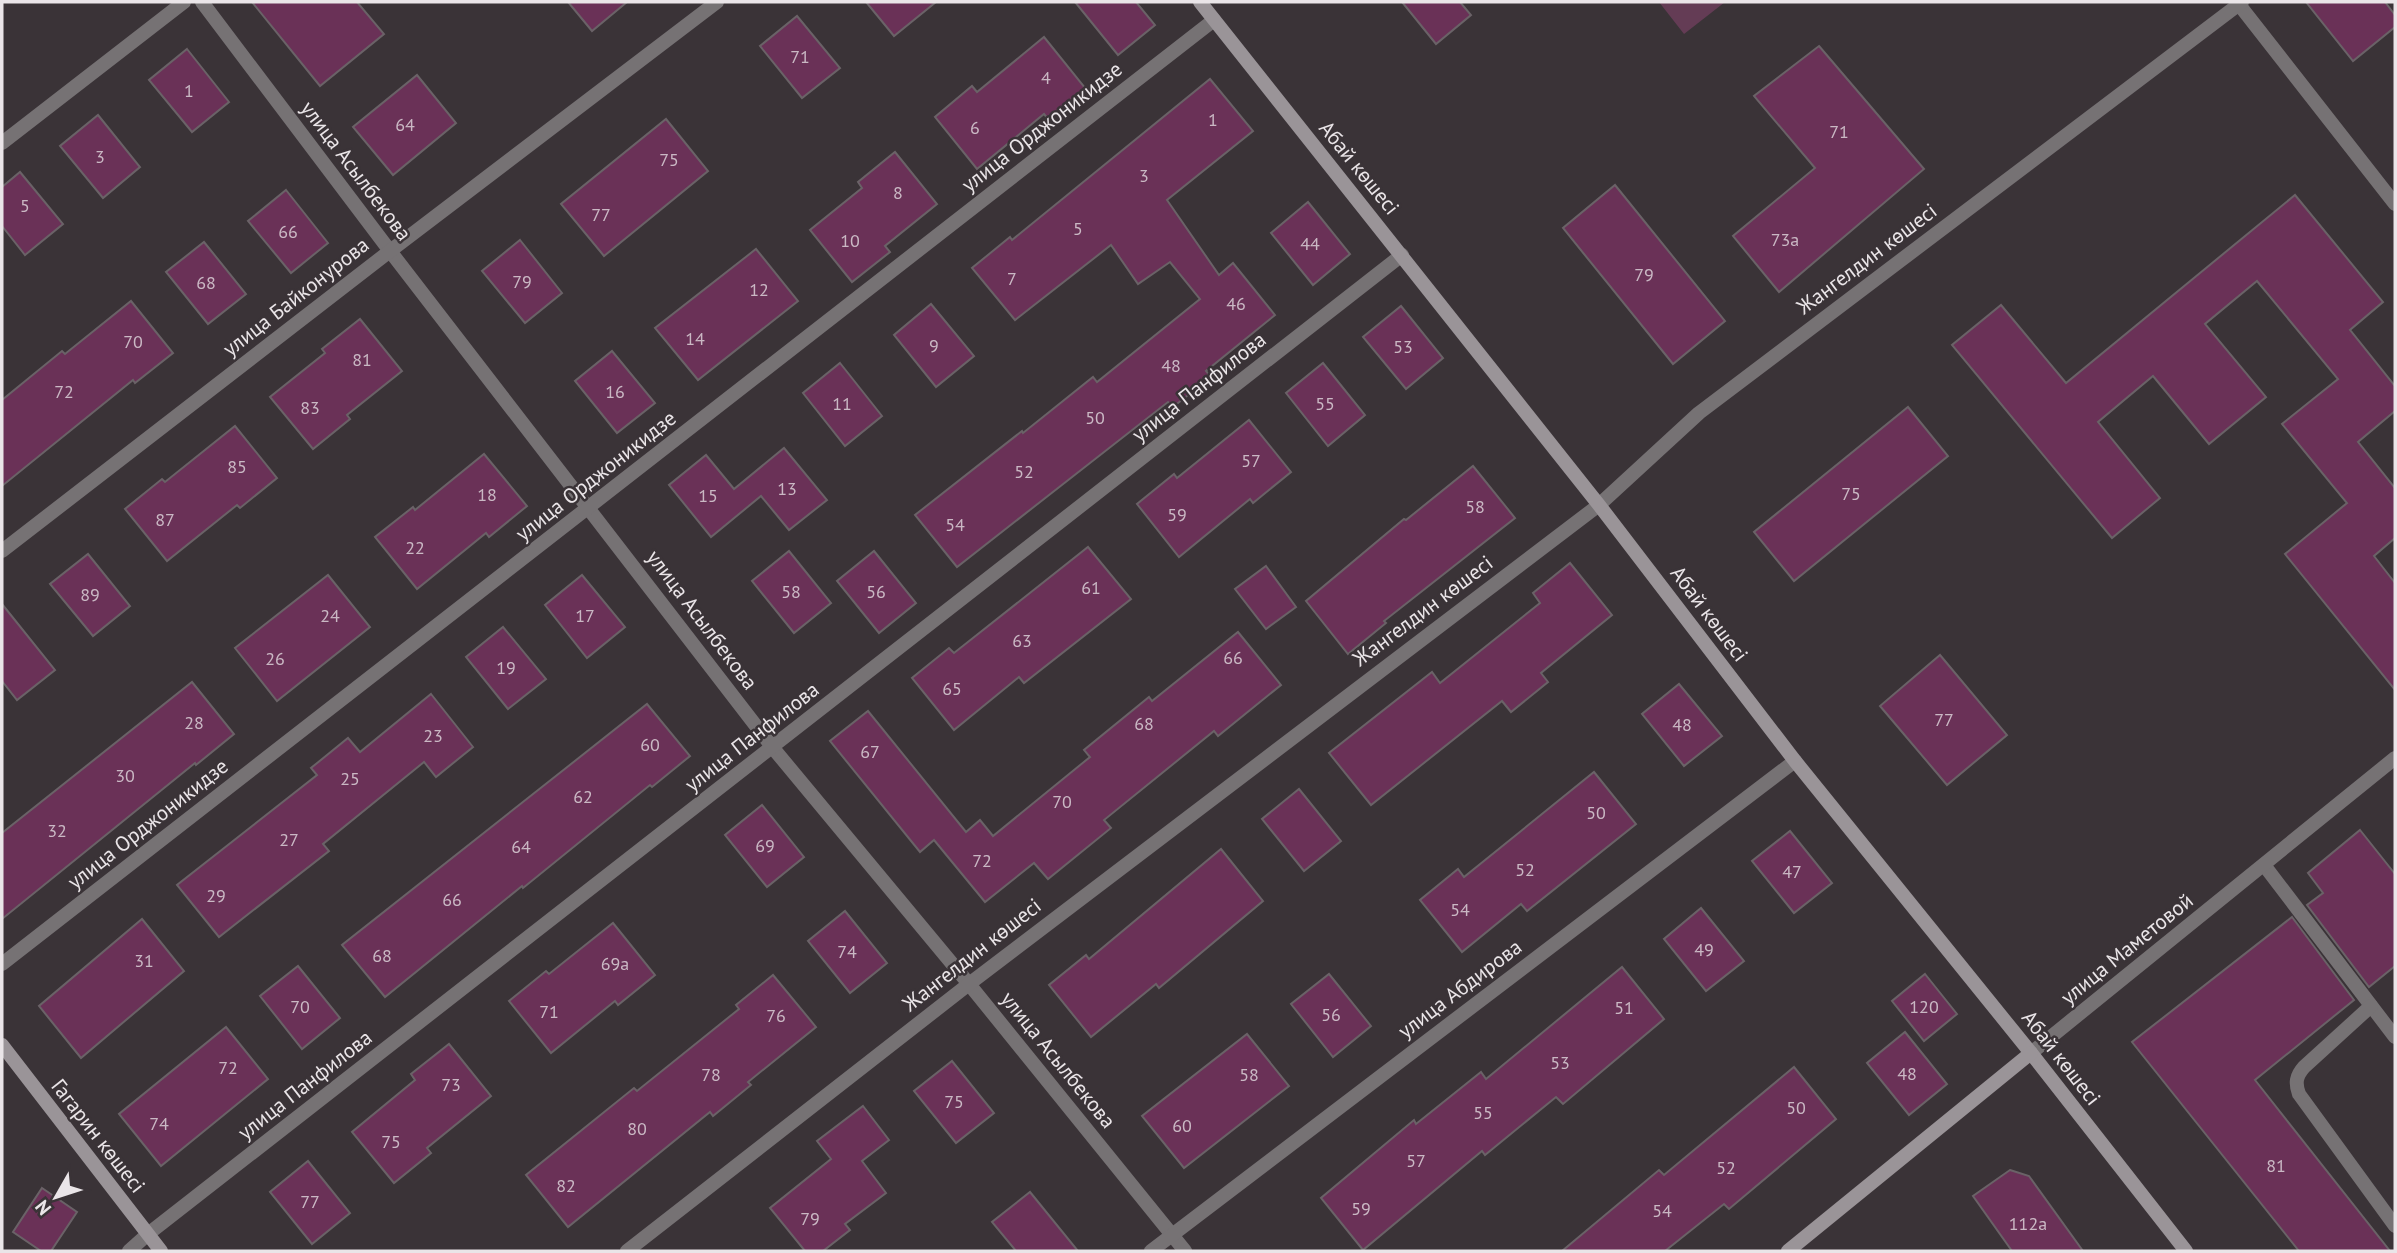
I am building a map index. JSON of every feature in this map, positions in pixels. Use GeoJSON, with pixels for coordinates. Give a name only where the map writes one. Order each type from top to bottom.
{"type":"FeatureCollection","features":[{"type":"Feature","properties":{"kind":"main road","name":"Абай көшесі"},"geometry":{"type":"LineString","coordinates":[[1200,2],[1599,505],[1795,761],[2031,1053],[2186,1251]]}},
{"type":"Feature","properties":{"kind":"main road","name":"Гагарин көшесі"},"geometry":{"type":"LineString","coordinates":[[2,1045],[161,1251]]}},
{"type":"Feature","properties":{"kind":"main road","name":"улица Маметовой"},"geometry":{"type":"LineString","coordinates":[[1788,1251],[2031,1053]]}},
{"type":"Feature","properties":{"kind":"street"},"geometry":{"type":"LineString","coordinates":[[2,143],[184,2]]}},
{"type":"Feature","properties":{"kind":"street","name":"улица Асылбекова"},"geometry":{"type":"LineString","coordinates":[[202,2],[773,748],[1185,1251]]}},
{"type":"Feature","properties":{"kind":"street","name":"улица Байконурова"},"geometry":{"type":"LineString","coordinates":[[2,551],[717,2]]}},
{"type":"Feature","properties":{"kind":"street"},"geometry":{"type":"LineString","coordinates":[[2239,3],[2395,204]]}},
{"type":"Feature","properties":{"kind":"street","name":"Жангелдин көшесі"},"geometry":{"type":"LineString","coordinates":[[627,1251],[969,984],[1599,505],[1699,413],[2239,3]]}},
{"type":"Feature","properties":{"kind":"street","name":"улица Орджоникидзе"},"geometry":{"type":"LineString","coordinates":[[2,964],[1214,20]]}},
{"type":"Feature","properties":{"kind":"street","name":"улица Панфилова"},"geometry":{"type":"LineString","coordinates":[[129,1251],[1402,255]]}},
{"type":"Feature","properties":{"kind":"street","name":"улица Маметовой"},"geometry":{"type":"LineString","coordinates":[[2031,1053],[2395,758]]}},
{"type":"Feature","properties":{"kind":"street","name":"улица Абдирова"},"geometry":{"type":"LineString","coordinates":[[1151,1251],[1795,761]]}},
{"type":"Feature","properties":{"kind":"street"},"geometry":{"type":"LineString","coordinates":[[2264,865],[2395,1037]]}},
{"type":"Feature","properties":{"kind":"street"},"geometry":{"type":"LineString","coordinates":[[2371,1006],[2298,1073],[2295,1085],[2395,1226]]}},
{"type":"Feature","properties":{"kind":"shaded area"},"geometry":{"type":"Polygon","coordinates":[[[1659,2],[1725,2],[1684,34],[1659,2]]]}},
{"type":"Feature","properties":{"kind":"building"},"geometry":{"type":"Polygon","coordinates":[[[252,2],[357,2],[384,34],[320,86],[252,2]]]}},
{"type":"Feature","properties":{"kind":"building"},"geometry":{"type":"Polygon","coordinates":[[[568,2],[627,2],[592,31],[568,2]]]}},
{"type":"Feature","properties":{"kind":"building"},"geometry":{"type":"Polygon","coordinates":[[[866,2],[936,2],[894,36],[866,2]]]}},
{"type":"Feature","properties":{"kind":"building"},"geometry":{"type":"Polygon","coordinates":[[[1075,2],[1136,2],[1155,25],[1118,55],[1075,2]]]}},
{"type":"Feature","properties":{"kind":"building"},"geometry":{"type":"Polygon","coordinates":[[[1402,2],[1460,2],[1471,15],[1436,44],[1402,2]]]}},
{"type":"Feature","properties":{"kind":"building"},"geometry":{"type":"Polygon","coordinates":[[[2306,2],[2385,2],[2395,15],[2395,27],[2353,61],[2306,2]]]}},
{"type":"Feature","properties":{"kind":"building"},"geometry":{"type":"Polygon","coordinates":[[[797,16],[840,68],[802,98],[760,46],[797,16]]]}},
{"type":"Feature","properties":{"kind":"building"},"geometry":{"type":"Polygon","coordinates":[[[1044,37],[1086,89],[1049,120],[1044,114],[977,169],[935,117],[972,86],[977,92],[1044,37]]]}},
{"type":"Feature","properties":{"kind":"building"},"geometry":{"type":"Polygon","coordinates":[[[1819,46],[1924,169],[1779,292],[1733,236],[1815,168],[1754,96],[1819,46]]]}},
{"type":"Feature","properties":{"kind":"building"},"geometry":{"type":"Polygon","coordinates":[[[187,49],[229,102],[192,132],[149,80],[187,49]]]}},
{"type":"Feature","properties":{"kind":"building"},"geometry":{"type":"Polygon","coordinates":[[[417,75],[456,123],[393,175],[353,127],[417,75]]]}},
{"type":"Feature","properties":{"kind":"building"},"geometry":{"type":"Polygon","coordinates":[[[1210,79],[1253,131],[1167,200],[1219,275],[1233,263],[1275,315],[1206,371],[1211,377],[1173,407],[1168,402],[957,567],[915,515],[1093,377],[1097,382],[1200,299],[1170,262],[1138,284],[1111,245],[1015,320],[972,268],[1010,237],[1012,240],[1210,79]]]}},
{"type":"Feature","properties":{"kind":"building"},"geometry":{"type":"Polygon","coordinates":[[[98,115],[140,167],[103,198],[60,146],[98,115]]]}},
{"type":"Feature","properties":{"kind":"building"},"geometry":{"type":"Polygon","coordinates":[[[666,119],[708,171],[604,256],[561,204],[666,119]]]}},
{"type":"Feature","properties":{"kind":"building"},"geometry":{"type":"Polygon","coordinates":[[[895,152],[937,204],[885,246],[890,252],[852,282],[810,230],[862,188],[858,182],[895,152]]]}},
{"type":"Feature","properties":{"kind":"building"},"geometry":{"type":"Polygon","coordinates":[[[20,172],[63,224],[25,255],[2,226],[2,187],[20,172]]]}},
{"type":"Feature","properties":{"kind":"building"},"geometry":{"type":"Polygon","coordinates":[[[1615,185],[1725,321],[1673,364],[1563,228],[1615,185]]]}},
{"type":"Feature","properties":{"kind":"building"},"geometry":{"type":"Polygon","coordinates":[[[286,190],[328,243],[291,273],[248,221],[286,190]]]}},
{"type":"Feature","properties":{"kind":"building"},"geometry":{"type":"Polygon","coordinates":[[[2295,195],[2383,302],[2350,330],[2395,386],[2395,411],[2358,442],[2395,488],[2395,538],[2374,556],[2395,583],[2395,690],[2285,554],[2347,503],[2282,424],[2338,379],[2257,281],[2205,324],[2266,397],[2209,444],[2153,376],[2098,422],[2160,498],[2112,538],[1952,345],[2001,305],[2066,383],[2295,195]]]}},
{"type":"Feature","properties":{"kind":"building"},"geometry":{"type":"Polygon","coordinates":[[[1308,202],[1350,254],[1313,285],[1271,233],[1308,202]]]}},
{"type":"Feature","properties":{"kind":"building"},"geometry":{"type":"Polygon","coordinates":[[[520,240],[562,293],[525,323],[482,271],[520,240]]]}},
{"type":"Feature","properties":{"kind":"building"},"geometry":{"type":"Polygon","coordinates":[[[204,242],[246,294],[208,324],[166,272],[204,242]]]}},
{"type":"Feature","properties":{"kind":"building"},"geometry":{"type":"Polygon","coordinates":[[[756,249],[798,301],[698,380],[655,328],[756,249]]]}},
{"type":"Feature","properties":{"kind":"building"},"geometry":{"type":"Polygon","coordinates":[[[131,301],[173,353],[135,383],[133,380],[2,486],[2,400],[62,351],[65,354],[131,301]]]}},
{"type":"Feature","properties":{"kind":"building"},"geometry":{"type":"Polygon","coordinates":[[[931,304],[974,356],[936,387],[894,335],[931,304]]]}},
{"type":"Feature","properties":{"kind":"building"},"geometry":{"type":"Polygon","coordinates":[[[1401,306],[1443,358],[1406,389],[1363,337],[1401,306]]]}},
{"type":"Feature","properties":{"kind":"building"},"geometry":{"type":"Polygon","coordinates":[[[360,319],[402,371],[347,415],[350,419],[313,449],[270,397],[325,353],[322,349],[360,319]]]}},
{"type":"Feature","properties":{"kind":"building"},"geometry":{"type":"Polygon","coordinates":[[[612,351],[655,403],[617,433],[575,381],[612,351]]]}},
{"type":"Feature","properties":{"kind":"building"},"geometry":{"type":"Polygon","coordinates":[[[840,363],[882,416],[845,446],[803,393],[840,363]]]}},
{"type":"Feature","properties":{"kind":"building"},"geometry":{"type":"Polygon","coordinates":[[[1323,363],[1365,415],[1328,446],[1286,393],[1323,363]]]}},
{"type":"Feature","properties":{"kind":"building"},"geometry":{"type":"Polygon","coordinates":[[[1908,407],[1948,456],[1794,581],[1754,532],[1908,407]]]}},
{"type":"Feature","properties":{"kind":"building"},"geometry":{"type":"Polygon","coordinates":[[[1249,420],[1291,472],[1253,503],[1250,499],[1179,557],[1137,504],[1174,474],[1177,478],[1249,420]]]}},
{"type":"Feature","properties":{"kind":"building"},"geometry":{"type":"Polygon","coordinates":[[[235,426],[277,478],[240,508],[237,505],[167,561],[125,509],[162,479],[165,482],[235,426]]]}},
{"type":"Feature","properties":{"kind":"building"},"geometry":{"type":"Polygon","coordinates":[[[784,448],[827,500],[789,530],[761,496],[711,537],[669,485],[706,455],[734,489],[784,448]]]}},
{"type":"Feature","properties":{"kind":"building"},"geometry":{"type":"Polygon","coordinates":[[[484,454],[527,506],[489,537],[486,533],[417,589],[375,537],[413,507],[415,510],[484,454]]]}},
{"type":"Feature","properties":{"kind":"building"},"geometry":{"type":"Polygon","coordinates":[[[1473,466],[1515,518],[1384,621],[1386,623],[1348,654],[1306,601],[1404,519],[1473,466]]]}},
{"type":"Feature","properties":{"kind":"building"},"geometry":{"type":"Polygon","coordinates":[[[1088,547],[1131,599],[1024,683],[1019,677],[954,730],[912,678],[949,648],[954,653],[1088,547]]]}},
{"type":"Feature","properties":{"kind":"building"},"geometry":{"type":"Polygon","coordinates":[[[789,551],[831,603],[794,633],[752,581],[789,551]]]}},
{"type":"Feature","properties":{"kind":"building"},"geometry":{"type":"Polygon","coordinates":[[[874,551],[916,603],[879,633],[837,581],[874,551]]]}},
{"type":"Feature","properties":{"kind":"building"},"geometry":{"type":"Polygon","coordinates":[[[88,554],[130,606],[93,636],[50,584],[88,554]]]}},
{"type":"Feature","properties":{"kind":"building"},"geometry":{"type":"Polygon","coordinates":[[[1570,563],[1612,615],[1541,673],[1548,682],[1511,712],[1502,701],[1371,805],[1329,753],[1432,672],[1440,683],[1540,603],[1533,593],[1570,563]]]}},
{"type":"Feature","properties":{"kind":"building"},"geometry":{"type":"Polygon","coordinates":[[[1266,566],[1296,607],[1266,629],[1235,589],[1266,566]]]}},
{"type":"Feature","properties":{"kind":"building"},"geometry":{"type":"Polygon","coordinates":[[[328,575],[370,627],[277,701],[235,648],[328,575]]]}},
{"type":"Feature","properties":{"kind":"building"},"geometry":{"type":"Polygon","coordinates":[[[582,575],[625,627],[587,658],[545,605],[582,575]]]}},
{"type":"Feature","properties":{"kind":"building"},"geometry":{"type":"Polygon","coordinates":[[[2,604],[55,670],[17,700],[2,681],[2,604]]]}},
{"type":"Feature","properties":{"kind":"building"},"geometry":{"type":"Polygon","coordinates":[[[503,627],[546,679],[508,709],[466,657],[503,627]]]}},
{"type":"Feature","properties":{"kind":"building"},"geometry":{"type":"Polygon","coordinates":[[[1238,632],[1281,685],[1218,736],[1214,731],[1104,820],[1111,828],[1048,879],[1034,863],[985,902],[934,840],[920,852],[830,741],[868,711],[966,832],[980,820],[993,836],[1090,757],[1084,750],[1149,697],[1152,701],[1238,632]]]}},
{"type":"Feature","properties":{"kind":"building"},"geometry":{"type":"Polygon","coordinates":[[[1940,655],[2007,735],[1947,785],[1880,706],[1940,655]]]}},
{"type":"Feature","properties":{"kind":"building"},"geometry":{"type":"Polygon","coordinates":[[[192,682],[234,734],[2,919],[2,833],[192,682]]]}},
{"type":"Feature","properties":{"kind":"building"},"geometry":{"type":"Polygon","coordinates":[[[1679,684],[1722,736],[1684,766],[1642,714],[1679,684]]]}},
{"type":"Feature","properties":{"kind":"building"},"geometry":{"type":"Polygon","coordinates":[[[431,694],[473,747],[436,777],[424,762],[323,844],[329,851],[219,937],[177,885],[317,775],[311,768],[348,738],[360,752],[431,694]]]}},
{"type":"Feature","properties":{"kind":"building"},"geometry":{"type":"Polygon","coordinates":[[[647,704],[690,756],[523,888],[522,886],[385,997],[342,945],[647,704]]]}},
{"type":"Feature","properties":{"kind":"building"},"geometry":{"type":"Polygon","coordinates":[[[1594,772],[1636,824],[1527,911],[1521,904],[1462,952],[1420,900],[1458,869],[1464,877],[1594,772]]]}},
{"type":"Feature","properties":{"kind":"building"},"geometry":{"type":"Polygon","coordinates":[[[1299,789],[1341,841],[1304,871],[1262,819],[1299,789]]]}},
{"type":"Feature","properties":{"kind":"building"},"geometry":{"type":"Polygon","coordinates":[[[762,805],[804,857],[767,887],[725,835],[762,805]]]}},
{"type":"Feature","properties":{"kind":"building"},"geometry":{"type":"Polygon","coordinates":[[[2360,830],[2395,874],[2395,966],[2369,987],[2307,905],[2323,893],[2308,873],[2360,830]]]}},
{"type":"Feature","properties":{"kind":"building"},"geometry":{"type":"Polygon","coordinates":[[[1790,831],[1832,883],[1794,913],[1752,861],[1790,831]]]}},
{"type":"Feature","properties":{"kind":"building"},"geometry":{"type":"Polygon","coordinates":[[[1221,849],[1263,901],[1159,988],[1156,984],[1091,1037],[1049,985],[1086,955],[1089,959],[1221,849]]]}},
{"type":"Feature","properties":{"kind":"building"},"geometry":{"type":"Polygon","coordinates":[[[1701,908],[1744,961],[1706,991],[1664,939],[1701,908]]]}},
{"type":"Feature","properties":{"kind":"building"},"geometry":{"type":"Polygon","coordinates":[[[845,911],[887,963],[850,993],[808,941],[845,911]]]}},
{"type":"Feature","properties":{"kind":"building"},"geometry":{"type":"Polygon","coordinates":[[[2292,917],[2354,1000],[2255,1080],[2390,1251],[2299,1251],[2132,1042],[2292,917]]]}},
{"type":"Feature","properties":{"kind":"building"},"geometry":{"type":"Polygon","coordinates":[[[142,919],[184,971],[81,1058],[39,1006],[142,919]]]}},
{"type":"Feature","properties":{"kind":"building"},"geometry":{"type":"Polygon","coordinates":[[[613,923],[655,975],[618,1005],[615,1001],[551,1053],[509,1001],[546,971],[549,974],[613,923]]]}},
{"type":"Feature","properties":{"kind":"building"},"geometry":{"type":"Polygon","coordinates":[[[298,966],[340,1018],[302,1049],[260,996],[298,966]]]}},
{"type":"Feature","properties":{"kind":"building"},"geometry":{"type":"Polygon","coordinates":[[[1622,967],[1664,1019],[1563,1104],[1556,1097],[1485,1155],[1482,1151],[1363,1250],[1321,1198],[1414,1120],[1416,1124],[1481,1072],[1486,1079],[1622,967]]]}},
{"type":"Feature","properties":{"kind":"building"},"geometry":{"type":"Polygon","coordinates":[[[1329,974],[1371,1026],[1333,1057],[1291,1004],[1329,974]]]}},
{"type":"Feature","properties":{"kind":"building"},"geometry":{"type":"Polygon","coordinates":[[[1925,974],[1957,1014],[1924,1041],[1892,1001],[1925,974]]]}},
{"type":"Feature","properties":{"kind":"building"},"geometry":{"type":"Polygon","coordinates":[[[773,975],[816,1027],[748,1082],[751,1085],[713,1116],[710,1112],[568,1227],[526,1175],[634,1088],[637,1091],[739,1009],[736,1005],[773,975]]]}},
{"type":"Feature","properties":{"kind":"building"},"geometry":{"type":"Polygon","coordinates":[[[226,1027],[268,1079],[161,1166],[119,1114],[226,1027]]]}},
{"type":"Feature","properties":{"kind":"building"},"geometry":{"type":"Polygon","coordinates":[[[1905,1032],[1947,1084],[1909,1115],[1867,1063],[1905,1032]]]}},
{"type":"Feature","properties":{"kind":"building"},"geometry":{"type":"Polygon","coordinates":[[[1247,1034],[1289,1086],[1184,1168],[1142,1116],[1247,1034]]]}},
{"type":"Feature","properties":{"kind":"building"},"geometry":{"type":"Polygon","coordinates":[[[449,1044],[491,1096],[427,1148],[431,1153],[394,1183],[352,1132],[415,1080],[411,1074],[449,1044]]]}},
{"type":"Feature","properties":{"kind":"building"},"geometry":{"type":"Polygon","coordinates":[[[952,1061],[994,1113],[956,1143],[914,1091],[952,1061]]]}},
{"type":"Feature","properties":{"kind":"building"},"geometry":{"type":"Polygon","coordinates":[[[1794,1067],[1836,1119],[1729,1209],[1724,1204],[1665,1251],[1562,1251],[1659,1170],[1664,1175],[1794,1067]]]}},
{"type":"Feature","properties":{"kind":"building"},"geometry":{"type":"Polygon","coordinates":[[[863,1106],[889,1140],[862,1161],[886,1193],[845,1224],[850,1230],[823,1251],[805,1251],[770,1208],[831,1159],[817,1141],[863,1106]]]}},
{"type":"Feature","properties":{"kind":"building"},"geometry":{"type":"Polygon","coordinates":[[[308,1161],[350,1213],[312,1244],[270,1192],[308,1161]]]}},
{"type":"Feature","properties":{"kind":"building"},"geometry":{"type":"Polygon","coordinates":[[[2010,1170],[2029,1176],[2083,1251],[2012,1251],[1973,1196],[2010,1170]]]}},
{"type":"Feature","properties":{"kind":"building"},"geometry":{"type":"Polygon","coordinates":[[[42,1188],[77,1212],[51,1251],[41,1251],[13,1232],[42,1188]]]}},
{"type":"Feature","properties":{"kind":"building"},"geometry":{"type":"Polygon","coordinates":[[[1030,1192],[1078,1251],[1016,1251],[992,1222],[1030,1192]]]}}]}
